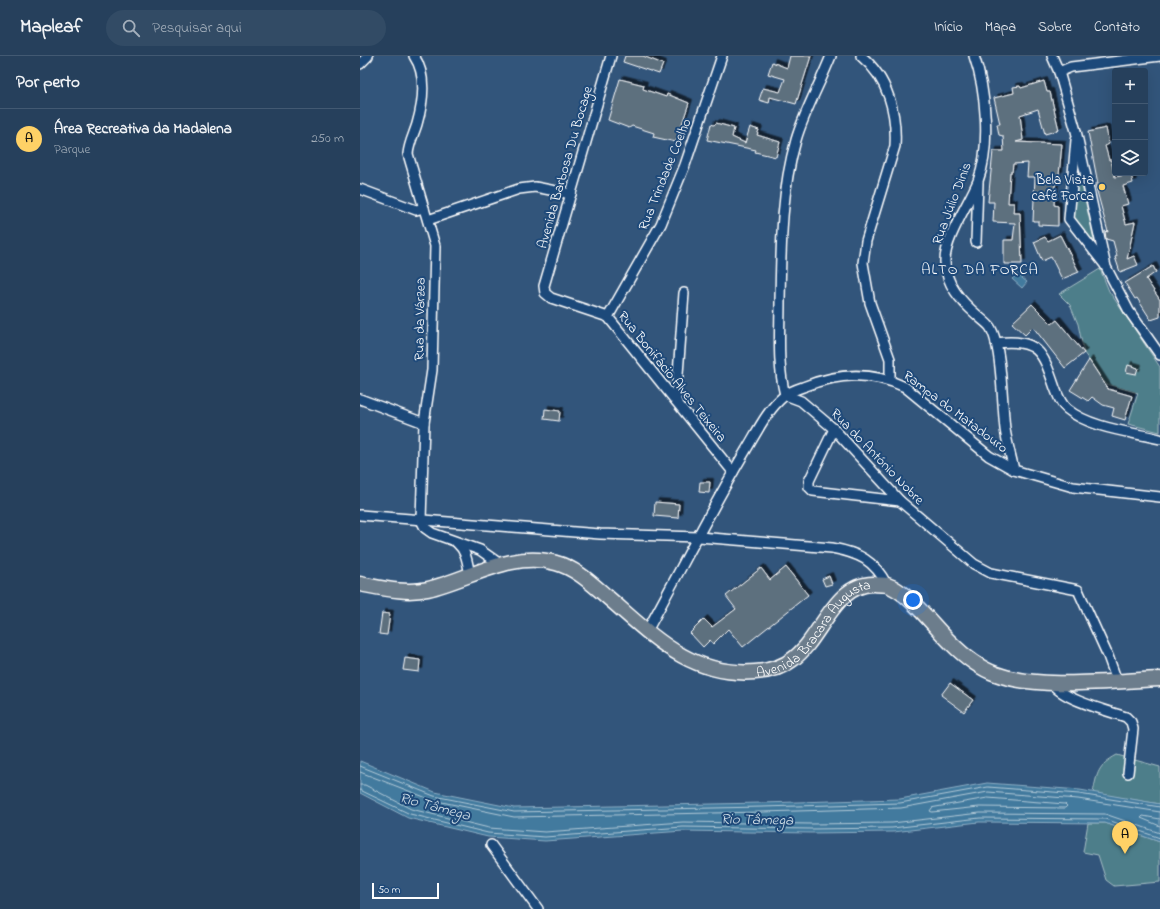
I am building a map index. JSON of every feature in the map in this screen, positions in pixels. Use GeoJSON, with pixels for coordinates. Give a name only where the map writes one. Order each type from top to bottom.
{"type":"FeatureCollection","features":[{"type":"Feature","properties":{"kind":"main road","name":"Avenida Bracara Augusta"},"geometry":{"type":"LineString","coordinates":[[360,584],[395,590],[427,589],[500,564],[521,560],[539,560],[556,563],[570,568],[583,576],[647,631],[682,658],[704,667],[752,672],[771,670],[792,660],[808,646],[838,601],[853,588],[868,584],[887,585],[908,599],[952,644],[973,662],[996,674],[1019,680],[1052,683],[1160,680]]}},
{"type":"Feature","properties":{"kind":"street"},"geometry":{"type":"LineString","coordinates":[[360,64],[368,56]]}},
{"type":"Feature","properties":{"kind":"street","name":"Rua da Várzea"},"geometry":{"type":"LineString","coordinates":[[414,56],[421,74],[423,90],[417,123],[408,146],[408,154],[435,246],[432,370],[424,424],[421,520]]}},
{"type":"Feature","properties":{"kind":"street","name":"Avenida Barbosa Du Bocage"},"geometry":{"type":"LineString","coordinates":[[544,286],[611,56]]}},
{"type":"Feature","properties":{"kind":"street","name":"Rua Trindade Coelho"},"geometry":{"type":"LineString","coordinates":[[608,317],[662,224],[685,165],[722,56]]}},
{"type":"Feature","properties":{"kind":"street"},"geometry":{"type":"LineString","coordinates":[[785,395],[781,379],[779,356],[783,219],[789,172],[796,139],[831,56]]}},
{"type":"Feature","properties":{"kind":"street"},"geometry":{"type":"LineString","coordinates":[[861,56],[881,79],[893,107],[896,130],[895,146],[866,241],[864,263],[870,303],[890,359],[890,380]]}},
{"type":"Feature","properties":{"kind":"street","name":"Rua Júlio Dinis"},"geometry":{"type":"LineString","coordinates":[[974,56],[984,96],[985,148],[978,180],[948,246],[945,262],[948,278],[954,292],[963,303],[990,327],[996,343],[1005,429],[1014,470]]}},
{"type":"Feature","properties":{"kind":"street"},"geometry":{"type":"LineString","coordinates":[[1052,56],[1076,131],[1106,267]]}},
{"type":"Feature","properties":{"kind":"street"},"geometry":{"type":"LineString","coordinates":[[1058,72],[1071,67],[1160,56]]}},
{"type":"Feature","properties":{"kind":"street"},"geometry":{"type":"LineString","coordinates":[[1076,131],[1069,219],[1106,267],[1129,311],[1160,354]]}},
{"type":"Feature","properties":{"kind":"street"},"geometry":{"type":"LineString","coordinates":[[976,242],[978,180]]}},
{"type":"Feature","properties":{"kind":"street"},"geometry":{"type":"LineString","coordinates":[[428,220],[519,189],[535,187],[571,194]]}},
{"type":"Feature","properties":{"kind":"street"},"geometry":{"type":"LineString","coordinates":[[360,189],[416,210],[424,208]]}},
{"type":"Feature","properties":{"kind":"street","name":"Rua Bonifácio Alves Teixeira"},"geometry":{"type":"LineString","coordinates":[[544,286],[545,293],[551,298],[608,317],[733,472]]}},
{"type":"Feature","properties":{"kind":"street"},"geometry":{"type":"LineString","coordinates":[[676,401],[684,292]]}},
{"type":"Feature","properties":{"kind":"street"},"geometry":{"type":"LineString","coordinates":[[996,343],[1010,341],[1025,342],[1036,349],[1045,359],[1059,399],[1066,408],[1078,416],[1091,422],[1160,439]]}},
{"type":"Feature","properties":{"kind":"street","name":"Rampa do Matadouro"},"geometry":{"type":"LineString","coordinates":[[647,631],[733,472],[770,411],[785,395],[817,381],[845,375],[866,375],[890,380],[905,387],[989,456],[1014,470],[1073,487],[1160,497]]}},
{"type":"Feature","properties":{"kind":"street","name":"Rua do António Nobre"},"geometry":{"type":"LineString","coordinates":[[785,395],[801,401],[834,429],[900,502],[974,564],[991,573],[1078,590],[1108,656],[1117,681]]}},
{"type":"Feature","properties":{"kind":"street"},"geometry":{"type":"LineString","coordinates":[[360,399],[424,424]]}},
{"type":"Feature","properties":{"kind":"street"},"geometry":{"type":"LineString","coordinates":[[834,429],[809,481],[809,487],[813,491],[900,502]]}},
{"type":"Feature","properties":{"kind":"street"},"geometry":{"type":"LineString","coordinates":[[360,515],[600,534],[699,537],[820,546],[844,550],[865,558],[873,564],[887,585]]}},
{"type":"Feature","properties":{"kind":"street"},"geometry":{"type":"LineString","coordinates":[[421,520],[425,528],[432,533],[480,550],[500,564]]}},
{"type":"Feature","properties":{"kind":"street"},"geometry":{"type":"LineString","coordinates":[[455,541],[463,549],[470,575]]}},
{"type":"Feature","properties":{"kind":"street"},"geometry":{"type":"LineString","coordinates":[[1052,683],[1056,689],[1071,697],[1126,718],[1131,722],[1133,728],[1128,772]]}},
{"type":"Feature","properties":{"kind":"street"},"geometry":{"type":"LineString","coordinates":[[491,845],[538,909]]}},
{"type":"Feature","properties":{"kind":"green space"},"geometry":{"type":"Polygon","coordinates":[[[1076,159],[1096,249],[1074,217],[1076,159]]]}},
{"type":"Feature","properties":{"kind":"green space"},"geometry":{"type":"Polygon","coordinates":[[[1100,269],[1109,291],[1160,367],[1160,432],[1128,424],[1138,393],[1106,384],[1084,353],[1078,324],[1070,305],[1059,294],[1100,269]]]}},
{"type":"Feature","properties":{"kind":"green space"},"geometry":{"type":"Polygon","coordinates":[[[1117,755],[1160,767],[1160,804],[1093,793],[1099,770],[1106,762],[1117,755]]]}},
{"type":"Feature","properties":{"kind":"green space"},"geometry":{"type":"Polygon","coordinates":[[[1088,823],[1105,823],[1160,842],[1160,882],[1114,886],[1106,880],[1098,855],[1083,852],[1088,823]]]}},
{"type":"Feature","properties":{"kind":"water"},"geometry":{"type":"Polygon","coordinates":[[[1017,274],[1027,282],[1022,288],[1012,279],[1017,274]]]}},
{"type":"Feature","properties":{"kind":"water","name":"Rio Tâmega"},"geometry":{"type":"Polygon","coordinates":[[[360,761],[435,792],[514,808],[900,799],[987,783],[1080,790],[1160,804],[1160,842],[1105,823],[979,822],[893,832],[811,833],[683,831],[545,841],[488,837],[408,818],[360,793],[360,761]]]}},
{"type":"Feature","properties":{"kind":"building"},"geometry":{"type":"Polygon","coordinates":[[[625,56],[643,56],[663,64],[659,74],[623,62],[625,56]]]}},
{"type":"Feature","properties":{"kind":"building"},"geometry":{"type":"Polygon","coordinates":[[[790,56],[811,56],[796,104],[770,97],[769,103],[759,100],[763,88],[780,92],[785,79],[768,74],[772,62],[787,68],[790,56]]]}},
{"type":"Feature","properties":{"kind":"building"},"geometry":{"type":"Polygon","coordinates":[[[620,79],[644,85],[643,89],[666,97],[667,94],[689,103],[676,142],[653,137],[654,133],[632,126],[629,128],[608,120],[620,79]]]}},
{"type":"Feature","properties":{"kind":"building"},"geometry":{"type":"Polygon","coordinates":[[[1044,81],[1047,92],[1050,92],[1059,130],[1045,134],[1038,109],[1020,115],[1023,140],[1016,142],[1062,144],[1059,175],[1057,175],[1055,185],[1054,205],[1058,206],[1058,226],[1038,225],[1038,221],[1033,221],[1035,177],[1027,177],[1028,163],[1013,164],[1012,172],[1010,172],[1008,203],[1014,203],[1013,213],[1020,213],[1022,264],[1004,264],[1004,240],[1013,240],[1015,223],[993,222],[994,202],[988,202],[993,151],[1004,151],[1003,136],[999,135],[997,124],[1000,124],[994,98],[1014,93],[1013,87],[1020,86],[1021,88],[1044,81]]]}},
{"type":"Feature","properties":{"kind":"building"},"geometry":{"type":"Polygon","coordinates":[[[716,123],[734,128],[732,137],[745,143],[750,127],[759,130],[757,135],[780,142],[776,157],[755,152],[756,150],[707,140],[711,124],[714,125],[716,123]]]}},
{"type":"Feature","properties":{"kind":"building"},"geometry":{"type":"Polygon","coordinates":[[[1106,128],[1109,144],[1105,146],[1109,160],[1111,160],[1112,164],[1112,176],[1131,176],[1133,183],[1123,186],[1128,204],[1121,206],[1126,224],[1135,222],[1127,259],[1134,256],[1138,265],[1120,272],[1115,257],[1117,256],[1113,241],[1106,239],[1105,231],[1108,232],[1095,184],[1098,184],[1088,132],[1106,128]]]}},
{"type":"Feature","properties":{"kind":"building"},"geometry":{"type":"Polygon","coordinates":[[[1060,235],[1079,272],[1062,279],[1051,257],[1042,261],[1034,242],[1045,237],[1048,241],[1060,235]]]}},
{"type":"Feature","properties":{"kind":"building"},"geometry":{"type":"Polygon","coordinates":[[[1153,266],[1156,272],[1146,279],[1160,300],[1160,317],[1151,320],[1125,283],[1153,266]]]}},
{"type":"Feature","properties":{"kind":"building"},"geometry":{"type":"Polygon","coordinates":[[[1032,304],[1052,324],[1057,320],[1084,353],[1065,368],[1033,327],[1025,335],[1012,323],[1032,304]]]}},
{"type":"Feature","properties":{"kind":"building"},"geometry":{"type":"Polygon","coordinates":[[[1089,360],[1108,389],[1132,396],[1125,420],[1112,416],[1114,408],[1103,405],[1092,397],[1088,401],[1070,390],[1089,360]]]}},
{"type":"Feature","properties":{"kind":"building"},"geometry":{"type":"Polygon","coordinates":[[[1128,365],[1138,368],[1136,374],[1126,372],[1128,365]]]}},
{"type":"Feature","properties":{"kind":"building"},"geometry":{"type":"Polygon","coordinates":[[[545,409],[560,411],[559,421],[544,419],[545,409]]]}},
{"type":"Feature","properties":{"kind":"building"},"geometry":{"type":"Polygon","coordinates":[[[700,482],[710,482],[709,493],[699,492],[700,482]]]}},
{"type":"Feature","properties":{"kind":"building"},"geometry":{"type":"Polygon","coordinates":[[[655,502],[679,504],[678,518],[654,516],[655,502]]]}},
{"type":"Feature","properties":{"kind":"building"},"geometry":{"type":"Polygon","coordinates":[[[786,567],[808,595],[743,647],[728,629],[713,644],[710,640],[703,647],[690,633],[704,619],[712,627],[736,609],[726,596],[761,568],[770,580],[786,567]]]}},
{"type":"Feature","properties":{"kind":"building"},"geometry":{"type":"Polygon","coordinates":[[[829,576],[832,584],[825,586],[822,579],[829,576]]]}},
{"type":"Feature","properties":{"kind":"building"},"geometry":{"type":"Polygon","coordinates":[[[382,613],[390,614],[387,635],[379,634],[382,613]]]}},
{"type":"Feature","properties":{"kind":"building"},"geometry":{"type":"Polygon","coordinates":[[[405,658],[420,660],[419,672],[403,670],[405,658]]]}},
{"type":"Feature","properties":{"kind":"building"},"geometry":{"type":"Polygon","coordinates":[[[950,683],[973,700],[964,712],[941,695],[950,683]]]}},
{"type":"Feature","properties":{"kind":"place","name":"Bela Vista café Forca"},"geometry":{"type":"Point","coordinates":[1102,187]}},
{"type":"Feature","properties":{"kind":"place","name":"Área Recreativa da Madalena"},"geometry":{"type":"Point","coordinates":[1125,854]}},
{"type":"Feature","properties":{"kind":"district","name":"ALTO DA FORCA"},"geometry":{"type":"Point","coordinates":[980,269]}}]}
